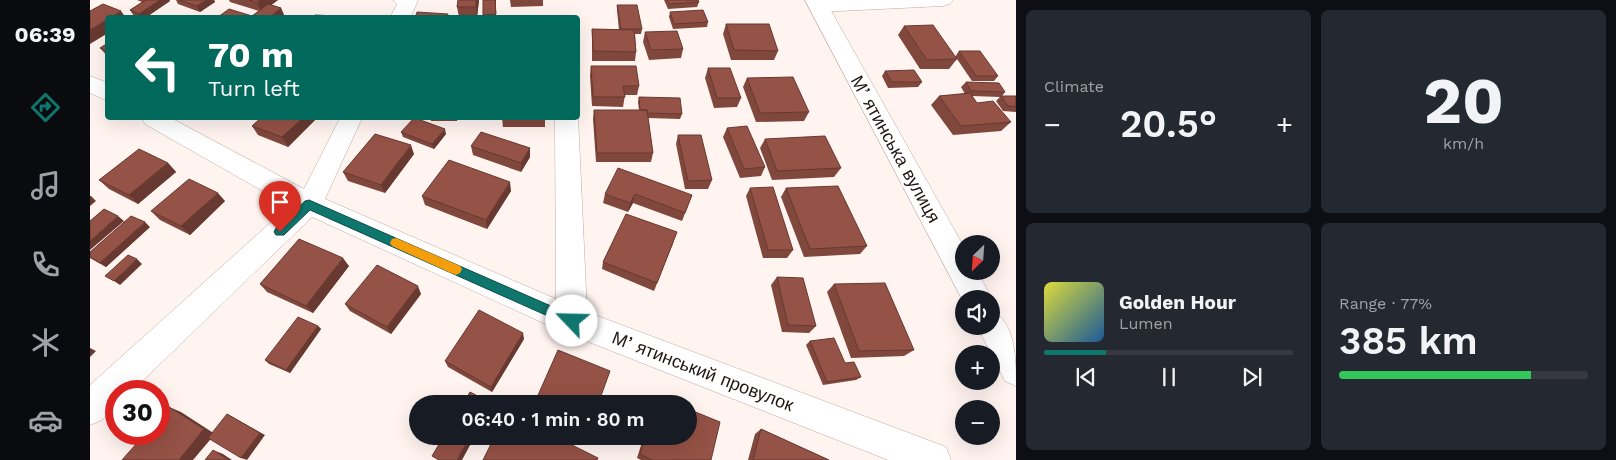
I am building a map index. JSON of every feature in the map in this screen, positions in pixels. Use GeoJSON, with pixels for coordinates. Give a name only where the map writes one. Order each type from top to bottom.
{"type":"FeatureCollection","features":[{"type":"Feature","properties":{"kind":"street"},"geometry":{"type":"LineString","coordinates":[[401,15],[408,1],[403,0]]}},
{"type":"Feature","properties":{"kind":"street"},"geometry":{"type":"LineString","coordinates":[[817,3],[944,0]]}},
{"type":"Feature","properties":{"kind":"street","name":"Мʼятинська вулиця"},"geometry":{"type":"LineString","coordinates":[[817,3],[972,290]]}},
{"type":"Feature","properties":{"kind":"street"},"geometry":{"type":"LineString","coordinates":[[90,83],[105,90]]}},
{"type":"Feature","properties":{"kind":"street","name":"Мʼятинський провулок"},"geometry":{"type":"LineString","coordinates":[[157,120],[309,204],[572,321],[933,460]]}},
{"type":"Feature","properties":{"kind":"street"},"geometry":{"type":"LineString","coordinates":[[90,408],[309,204],[350,120]]}},
{"type":"Feature","properties":{"kind":"street"},"geometry":{"type":"LineString","coordinates":[[567,120],[572,321]]}},
{"type":"Feature","properties":{"kind":"street"},"geometry":{"type":"LineString","coordinates":[[997,335],[1016,370]]}},
{"type":"Feature","properties":{"kind":"building"},"geometry":{"type":"Polygon","coordinates":[[[146,0],[160,0],[139,14],[130,10],[146,0]]]}},
{"type":"Feature","properties":{"kind":"building"},"geometry":{"type":"Polygon","coordinates":[[[179,0],[206,0],[197,6],[179,0]]]}},
{"type":"Feature","properties":{"kind":"building"},"geometry":{"type":"Polygon","coordinates":[[[249,0],[260,0],[257,3],[249,0]]]}},
{"type":"Feature","properties":{"kind":"building"},"geometry":{"type":"Polygon","coordinates":[[[458,0],[476,0],[476,7],[457,7],[458,0]]]}},
{"type":"Feature","properties":{"kind":"building"},"geometry":{"type":"Polygon","coordinates":[[[483,0],[495,0],[496,14],[483,15],[483,0]]]}},
{"type":"Feature","properties":{"kind":"building"},"geometry":{"type":"Polygon","coordinates":[[[667,0],[698,0],[699,2],[669,4],[667,0]]]}},
{"type":"Feature","properties":{"kind":"building"},"geometry":{"type":"Polygon","coordinates":[[[103,4],[121,11],[115,15],[105,15],[105,21],[90,30],[90,11],[103,4]]]}},
{"type":"Feature","properties":{"kind":"building"},"geometry":{"type":"Polygon","coordinates":[[[268,4],[281,8],[273,15],[253,15],[268,4]]]}},
{"type":"Feature","properties":{"kind":"building"},"geometry":{"type":"Polygon","coordinates":[[[617,5],[637,5],[642,29],[621,29],[617,5]]]}},
{"type":"Feature","properties":{"kind":"building"},"geometry":{"type":"Polygon","coordinates":[[[229,9],[249,15],[221,15],[229,9]]]}},
{"type":"Feature","properties":{"kind":"building"},"geometry":{"type":"Polygon","coordinates":[[[703,10],[708,22],[674,24],[670,12],[703,10]]]}},
{"type":"Feature","properties":{"kind":"building"},"geometry":{"type":"Polygon","coordinates":[[[417,12],[448,14],[448,15],[416,15],[417,12]]]}},
{"type":"Feature","properties":{"kind":"building"},"geometry":{"type":"Polygon","coordinates":[[[726,24],[769,24],[778,51],[734,50],[726,24]]]}},
{"type":"Feature","properties":{"kind":"building"},"geometry":{"type":"Polygon","coordinates":[[[933,25],[957,59],[927,60],[904,26],[933,25]]]}},
{"type":"Feature","properties":{"kind":"building"},"geometry":{"type":"Polygon","coordinates":[[[592,29],[634,30],[636,52],[593,51],[592,29]]]}},
{"type":"Feature","properties":{"kind":"building"},"geometry":{"type":"Polygon","coordinates":[[[677,31],[683,49],[651,50],[645,32],[677,31]]]}},
{"type":"Feature","properties":{"kind":"building"},"geometry":{"type":"Polygon","coordinates":[[[959,51],[980,51],[998,76],[976,76],[959,51]]]}},
{"type":"Feature","properties":{"kind":"building"},"geometry":{"type":"Polygon","coordinates":[[[591,66],[636,66],[639,86],[623,86],[625,97],[593,97],[591,66]]]}},
{"type":"Feature","properties":{"kind":"building"},"geometry":{"type":"Polygon","coordinates":[[[708,68],[730,68],[741,98],[717,98],[708,68]]]}},
{"type":"Feature","properties":{"kind":"building"},"geometry":{"type":"Polygon","coordinates":[[[914,70],[922,82],[892,82],[885,71],[914,70]]]}},
{"type":"Feature","properties":{"kind":"building"},"geometry":{"type":"Polygon","coordinates":[[[793,77],[809,112],[760,113],[747,78],[793,77]]]}},
{"type":"Feature","properties":{"kind":"building"},"geometry":{"type":"Polygon","coordinates":[[[966,82],[999,83],[1005,92],[971,91],[966,82]]]}},
{"type":"Feature","properties":{"kind":"building"},"geometry":{"type":"Polygon","coordinates":[[[970,93],[977,103],[993,101],[1011,122],[961,126],[939,96],[970,93]]]}},
{"type":"Feature","properties":{"kind":"building"},"geometry":{"type":"Polygon","coordinates":[[[1001,96],[1016,96],[1016,107],[1008,106],[1001,96]]]}},
{"type":"Feature","properties":{"kind":"building"},"geometry":{"type":"Polygon","coordinates":[[[639,97],[680,98],[682,114],[647,113],[647,110],[640,110],[639,97]]]}},
{"type":"Feature","properties":{"kind":"building"},"geometry":{"type":"Polygon","coordinates":[[[594,110],[647,110],[653,153],[597,153],[594,110]]]}},
{"type":"Feature","properties":{"kind":"building"},"geometry":{"type":"Polygon","coordinates":[[[259,120],[301,120],[282,137],[252,126],[259,120]]]}},
{"type":"Feature","properties":{"kind":"building"},"geometry":{"type":"Polygon","coordinates":[[[412,120],[420,120],[445,129],[432,144],[401,132],[412,120]]]}},
{"type":"Feature","properties":{"kind":"building"},"geometry":{"type":"Polygon","coordinates":[[[747,126],[765,167],[744,169],[727,128],[747,126]]]}},
{"type":"Feature","properties":{"kind":"building"},"geometry":{"type":"Polygon","coordinates":[[[481,132],[530,148],[521,163],[471,146],[481,132]]]}},
{"type":"Feature","properties":{"kind":"building"},"geometry":{"type":"Polygon","coordinates":[[[375,134],[411,145],[381,185],[343,172],[375,134]]]}},
{"type":"Feature","properties":{"kind":"building"},"geometry":{"type":"Polygon","coordinates":[[[678,135],[701,135],[712,180],[688,181],[678,135]]]}},
{"type":"Feature","properties":{"kind":"building"},"geometry":{"type":"Polygon","coordinates":[[[825,136],[841,168],[777,171],[765,139],[825,136]]]}},
{"type":"Feature","properties":{"kind":"building"},"geometry":{"type":"Polygon","coordinates":[[[139,149],[168,163],[129,195],[99,180],[139,149]]]}},
{"type":"Feature","properties":{"kind":"building"},"geometry":{"type":"Polygon","coordinates":[[[449,160],[510,182],[486,220],[422,196],[449,160]]]}},
{"type":"Feature","properties":{"kind":"building"},"geometry":{"type":"Polygon","coordinates":[[[618,168],[692,195],[685,213],[635,194],[630,203],[605,194],[618,168]]]}},
{"type":"Feature","properties":{"kind":"building"},"geometry":{"type":"Polygon","coordinates":[[[189,179],[218,193],[181,226],[151,211],[189,179]]]}},
{"type":"Feature","properties":{"kind":"building"},"geometry":{"type":"Polygon","coordinates":[[[838,186],[867,246],[810,249],[786,188],[838,186]]]}},
{"type":"Feature","properties":{"kind":"building"},"geometry":{"type":"Polygon","coordinates":[[[773,187],[793,250],[768,250],[750,188],[773,187]]]}},
{"type":"Feature","properties":{"kind":"building"},"geometry":{"type":"Polygon","coordinates":[[[104,209],[118,216],[90,241],[90,221],[104,209]]]}},
{"type":"Feature","properties":{"kind":"building"},"geometry":{"type":"Polygon","coordinates":[[[626,214],[677,232],[657,283],[603,262],[626,214]]]}},
{"type":"Feature","properties":{"kind":"building"},"geometry":{"type":"Polygon","coordinates":[[[131,216],[145,222],[100,263],[90,257],[90,252],[131,216]]]}},
{"type":"Feature","properties":{"kind":"building"},"geometry":{"type":"Polygon","coordinates":[[[299,239],[343,258],[306,306],[260,284],[299,239]]]}},
{"type":"Feature","properties":{"kind":"building"},"geometry":{"type":"Polygon","coordinates":[[[128,255],[137,259],[114,281],[105,276],[128,255]]]}},
{"type":"Feature","properties":{"kind":"building"},"geometry":{"type":"Polygon","coordinates":[[[377,265],[418,286],[387,327],[345,304],[377,265]]]}},
{"type":"Feature","properties":{"kind":"building"},"geometry":{"type":"Polygon","coordinates":[[[777,277],[803,278],[816,326],[788,325],[777,277]]]}},
{"type":"Feature","properties":{"kind":"building"},"geometry":{"type":"Polygon","coordinates":[[[885,283],[914,350],[859,351],[834,284],[885,283]]]}},
{"type":"Feature","properties":{"kind":"building"},"geometry":{"type":"Polygon","coordinates":[[[479,310],[523,333],[491,387],[445,361],[479,310]]]}},
{"type":"Feature","properties":{"kind":"building"},"geometry":{"type":"Polygon","coordinates":[[[298,317],[318,326],[286,370],[265,360],[298,317]]]}},
{"type":"Feature","properties":{"kind":"building"},"geometry":{"type":"Polygon","coordinates":[[[834,338],[845,363],[854,362],[861,377],[827,382],[810,341],[834,338]]]}},
{"type":"Feature","properties":{"kind":"building"},"geometry":{"type":"Polygon","coordinates":[[[558,350],[610,371],[601,395],[538,395],[558,350]]]}},
{"type":"Feature","properties":{"kind":"building"},"geometry":{"type":"Polygon","coordinates":[[[170,408],[204,429],[179,460],[122,460],[135,445],[170,445],[170,408]]]}},
{"type":"Feature","properties":{"kind":"building"},"geometry":{"type":"Polygon","coordinates":[[[697,413],[720,422],[711,460],[652,460],[640,454],[642,445],[697,445],[697,413]]]}},
{"type":"Feature","properties":{"kind":"building"},"geometry":{"type":"Polygon","coordinates":[[[227,414],[260,433],[241,458],[208,438],[227,414]]]}},
{"type":"Feature","properties":{"kind":"building"},"geometry":{"type":"Polygon","coordinates":[[[761,429],[829,460],[753,460],[761,429]]]}},
{"type":"Feature","properties":{"kind":"building"},"geometry":{"type":"Polygon","coordinates":[[[439,445],[465,445],[457,460],[439,460],[432,456],[439,445]]]}},
{"type":"Feature","properties":{"kind":"building"},"geometry":{"type":"Polygon","coordinates":[[[490,445],[572,445],[598,458],[597,460],[483,460],[490,445]]]}},
{"type":"Feature","properties":{"kind":"building"},"geometry":{"type":"Polygon","coordinates":[[[213,450],[228,460],[205,460],[213,450]]]}},
{"type":"Feature","properties":{"kind":"slow traffic"},"geometry":{"type":"LineString","coordinates":[[396,243],[456,269]]}},
{"type":"Feature","properties":{"kind":"route"},"geometry":{"type":"LineString","coordinates":[[280,232],[309,204],[572,321]]}}]}
